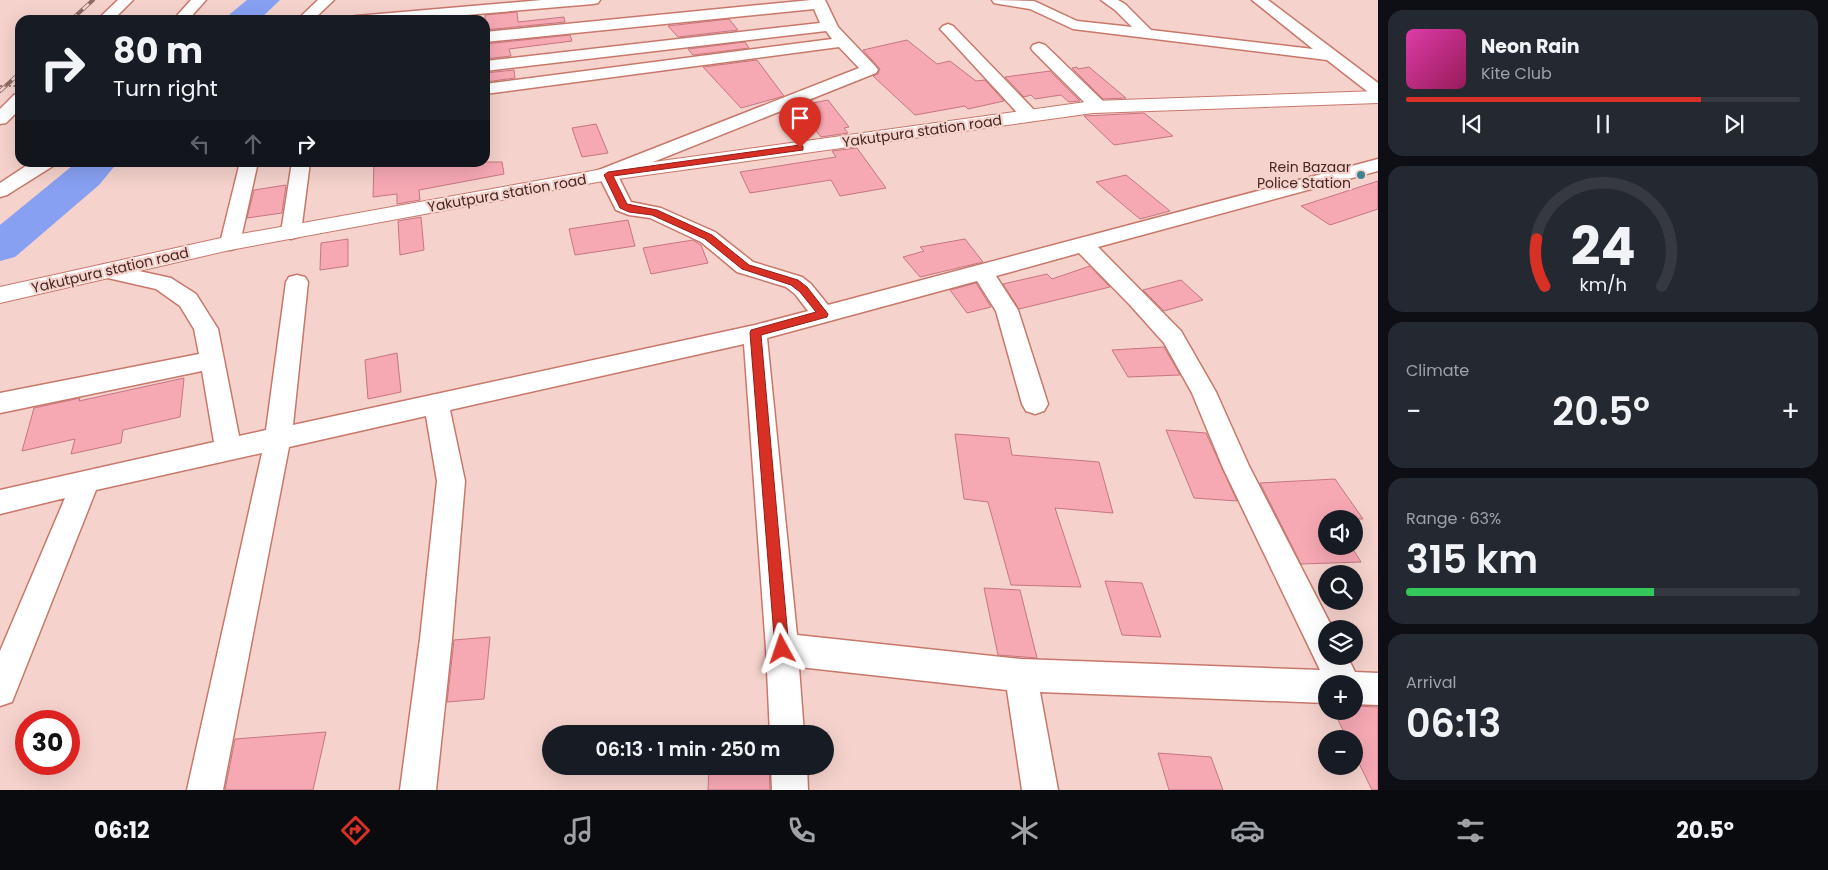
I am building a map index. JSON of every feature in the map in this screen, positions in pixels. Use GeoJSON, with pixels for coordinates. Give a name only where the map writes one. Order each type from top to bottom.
{"type":"FeatureCollection","features":[{"type":"Feature","properties":{"kind":"street"},"geometry":{"type":"LineString","coordinates":[[110,15],[126,0]]}},
{"type":"Feature","properties":{"kind":"street"},"geometry":{"type":"LineString","coordinates":[[185,15],[199,0]]}},
{"type":"Feature","properties":{"kind":"street"},"geometry":{"type":"LineString","coordinates":[[310,15],[326,0]]}},
{"type":"Feature","properties":{"kind":"street"},"geometry":{"type":"LineString","coordinates":[[407,15],[538,2],[593,0]]}},
{"type":"Feature","properties":{"kind":"street"},"geometry":{"type":"LineString","coordinates":[[999,0],[1034,4],[1073,25],[1334,56]]}},
{"type":"Feature","properties":{"kind":"street"},"geometry":{"type":"LineString","coordinates":[[1108,0],[1120,7],[1147,34]]}},
{"type":"Feature","properties":{"kind":"street"},"geometry":{"type":"LineString","coordinates":[[1259,0],[1378,91]]}},
{"type":"Feature","properties":{"kind":"street"},"geometry":{"type":"LineString","coordinates":[[538,2],[542,31],[557,82]]}},
{"type":"Feature","properties":{"kind":"street"},"geometry":{"type":"LineString","coordinates":[[490,36],[819,2],[831,26],[842,42],[870,70],[606,175],[623,206],[629,209],[654,212],[708,237],[745,267],[794,282],[804,290],[823,314]]}},
{"type":"Feature","properties":{"kind":"street"},"geometry":{"type":"LineString","coordinates":[[490,66],[831,26]]}},
{"type":"Feature","properties":{"kind":"street"},"geometry":{"type":"LineString","coordinates":[[948,29],[1030,116]]}},
{"type":"Feature","properties":{"kind":"street"},"geometry":{"type":"LineString","coordinates":[[490,89],[557,82],[842,42]]}},
{"type":"Feature","properties":{"kind":"street"},"geometry":{"type":"LineString","coordinates":[[1039,48],[1099,107]]}},
{"type":"Feature","properties":{"kind":"street","name":"Yakutpura station road"},"geometry":{"type":"LineString","coordinates":[[4,294],[230,243],[606,175],[1099,107],[1378,97]]}},
{"type":"Feature","properties":{"kind":"street"},"geometry":{"type":"LineString","coordinates":[[0,119],[15,104]]}},
{"type":"Feature","properties":{"kind":"street"},"geometry":{"type":"LineString","coordinates":[[0,502],[86,480],[755,333],[1378,165]]}},
{"type":"Feature","properties":{"kind":"street"},"geometry":{"type":"LineString","coordinates":[[0,191],[38,167]]}},
{"type":"Feature","properties":{"kind":"street"},"geometry":{"type":"LineString","coordinates":[[230,243],[248,167]]}},
{"type":"Feature","properties":{"kind":"street"},"geometry":{"type":"LineString","coordinates":[[291,232],[300,167]]}},
{"type":"Feature","properties":{"kind":"street"},"geometry":{"type":"LineString","coordinates":[[1083,244],[1173,337],[1204,392],[1244,485],[1318,633]]}},
{"type":"Feature","properties":{"kind":"street"},"geometry":{"type":"LineString","coordinates":[[107,271],[164,283],[188,300],[206,329],[228,450]]}},
{"type":"Feature","properties":{"kind":"street"},"geometry":{"type":"LineString","coordinates":[[982,272],[1007,310],[1035,404]]}},
{"type":"Feature","properties":{"kind":"street"},"geometry":{"type":"LineString","coordinates":[[205,790],[278,438],[297,282]]}},
{"type":"Feature","properties":{"kind":"street"},"geometry":{"type":"LineString","coordinates":[[755,333],[782,649],[786,725]]}},
{"type":"Feature","properties":{"kind":"street"},"geometry":{"type":"LineString","coordinates":[[0,403],[212,360]]}},
{"type":"Feature","properties":{"kind":"street"},"geometry":{"type":"LineString","coordinates":[[418,790],[436,639],[451,481],[436,403]]}},
{"type":"Feature","properties":{"kind":"street"},"geometry":{"type":"LineString","coordinates":[[0,690],[86,480]]}},
{"type":"Feature","properties":{"kind":"street"},"geometry":{"type":"LineString","coordinates":[[782,649],[1021,675],[1318,687]]}},
{"type":"Feature","properties":{"kind":"street"},"geometry":{"type":"LineString","coordinates":[[1021,675],[1040,790]]}},
{"type":"Feature","properties":{"kind":"street"},"geometry":{"type":"LineString","coordinates":[[1363,688],[1378,689]]}},
{"type":"Feature","properties":{"kind":"street"},"geometry":{"type":"LineString","coordinates":[[789,775],[790,790]]}},
{"type":"Feature","properties":{"kind":"path"},"geometry":{"type":"LineString","coordinates":[[0,86],[15,86]]}},
{"type":"Feature","properties":{"kind":"building"},"geometry":{"type":"Polygon","coordinates":[[[517,12],[518,22],[564,17],[565,22],[490,30],[490,15],[485,15],[517,12]]]}},
{"type":"Feature","properties":{"kind":"building"},"geometry":{"type":"Polygon","coordinates":[[[729,19],[738,30],[678,37],[668,26],[729,19]]]}},
{"type":"Feature","properties":{"kind":"building"},"geometry":{"type":"Polygon","coordinates":[[[570,35],[572,41],[509,49],[511,56],[490,58],[490,43],[570,35]]]}},
{"type":"Feature","properties":{"kind":"building"},"geometry":{"type":"Polygon","coordinates":[[[907,40],[937,64],[950,61],[976,81],[985,80],[1004,101],[968,109],[965,106],[915,115],[873,76],[878,74],[880,69],[863,50],[907,40]]]}},
{"type":"Feature","properties":{"kind":"building"},"geometry":{"type":"Polygon","coordinates":[[[745,42],[749,48],[693,55],[688,49],[745,42]]]}},
{"type":"Feature","properties":{"kind":"building"},"geometry":{"type":"Polygon","coordinates":[[[757,60],[784,96],[741,108],[703,67],[757,60]]]}},
{"type":"Feature","properties":{"kind":"building"},"geometry":{"type":"Polygon","coordinates":[[[1077,67],[1078,69],[1089,67],[1126,98],[1103,99],[1072,68],[1077,67]]]}},
{"type":"Feature","properties":{"kind":"building"},"geometry":{"type":"Polygon","coordinates":[[[514,70],[515,78],[490,81],[490,72],[514,70]]]}},
{"type":"Feature","properties":{"kind":"building"},"geometry":{"type":"Polygon","coordinates":[[[1050,71],[1080,101],[1069,102],[1061,95],[1035,99],[1031,95],[1024,97],[1005,77],[1050,71]]]}},
{"type":"Feature","properties":{"kind":"building"},"geometry":{"type":"Polygon","coordinates":[[[828,100],[849,127],[844,128],[848,133],[821,137],[797,106],[828,100]]]}},
{"type":"Feature","properties":{"kind":"building"},"geometry":{"type":"Polygon","coordinates":[[[1144,113],[1173,136],[1114,145],[1084,116],[1144,113]]]}},
{"type":"Feature","properties":{"kind":"building"},"geometry":{"type":"Polygon","coordinates":[[[596,124],[608,153],[582,157],[572,128],[596,124]]]}},
{"type":"Feature","properties":{"kind":"building"},"geometry":{"type":"Polygon","coordinates":[[[857,148],[886,188],[840,196],[831,180],[750,193],[740,172],[836,157],[832,151],[857,148]]]}},
{"type":"Feature","properties":{"kind":"building"},"geometry":{"type":"Polygon","coordinates":[[[490,162],[502,162],[504,174],[419,190],[420,200],[397,204],[397,194],[373,197],[374,167],[490,167],[490,162]]]}},
{"type":"Feature","properties":{"kind":"building"},"geometry":{"type":"Polygon","coordinates":[[[1126,175],[1170,211],[1140,219],[1096,182],[1126,175]]]}},
{"type":"Feature","properties":{"kind":"building"},"geometry":{"type":"Polygon","coordinates":[[[1378,181],[1378,209],[1330,225],[1301,206],[1378,181]]]}},
{"type":"Feature","properties":{"kind":"building"},"geometry":{"type":"Polygon","coordinates":[[[286,185],[282,213],[247,218],[254,190],[286,185]]]}},
{"type":"Feature","properties":{"kind":"building"},"geometry":{"type":"Polygon","coordinates":[[[421,217],[424,250],[400,255],[398,221],[421,217]]]}},
{"type":"Feature","properties":{"kind":"building"},"geometry":{"type":"Polygon","coordinates":[[[628,220],[635,246],[575,255],[569,229],[628,220]]]}},
{"type":"Feature","properties":{"kind":"building"},"geometry":{"type":"Polygon","coordinates":[[[348,239],[348,266],[320,270],[321,243],[348,239]]]}},
{"type":"Feature","properties":{"kind":"building"},"geometry":{"type":"Polygon","coordinates":[[[965,239],[983,262],[920,277],[903,257],[924,251],[920,247],[965,239]]]}},
{"type":"Feature","properties":{"kind":"building"},"geometry":{"type":"Polygon","coordinates":[[[693,240],[701,245],[708,263],[651,274],[643,248],[693,240]]]}},
{"type":"Feature","properties":{"kind":"building"},"geometry":{"type":"Polygon","coordinates":[[[1090,266],[1110,287],[1019,309],[1003,284],[1047,274],[1052,279],[1090,266]]]}},
{"type":"Feature","properties":{"kind":"building"},"geometry":{"type":"Polygon","coordinates":[[[1181,280],[1203,300],[1164,311],[1143,290],[1181,280]]]}},
{"type":"Feature","properties":{"kind":"building"},"geometry":{"type":"Polygon","coordinates":[[[976,283],[991,307],[967,313],[950,290],[976,283]]]}},
{"type":"Feature","properties":{"kind":"building"},"geometry":{"type":"Polygon","coordinates":[[[1164,347],[1180,375],[1128,377],[1112,350],[1164,347]]]}},
{"type":"Feature","properties":{"kind":"building"},"geometry":{"type":"Polygon","coordinates":[[[397,353],[401,392],[368,399],[365,360],[397,353]]]}},
{"type":"Feature","properties":{"kind":"building"},"geometry":{"type":"Polygon","coordinates":[[[184,378],[180,417],[123,430],[121,443],[71,454],[75,439],[22,451],[34,408],[80,398],[79,401],[184,378]]]}},
{"type":"Feature","properties":{"kind":"building"},"geometry":{"type":"Polygon","coordinates":[[[1166,430],[1206,433],[1237,501],[1194,498],[1166,430]]]}},
{"type":"Feature","properties":{"kind":"building"},"geometry":{"type":"Polygon","coordinates":[[[955,434],[1009,438],[1012,455],[1099,462],[1113,513],[1055,508],[1081,587],[1011,585],[988,502],[964,499],[955,434]]]}},
{"type":"Feature","properties":{"kind":"building"},"geometry":{"type":"Polygon","coordinates":[[[1335,479],[1357,510],[1318,510],[1318,555],[1357,555],[1361,562],[1301,564],[1260,483],[1335,479]]]}},
{"type":"Feature","properties":{"kind":"building"},"geometry":{"type":"Polygon","coordinates":[[[1105,581],[1142,583],[1161,637],[1122,635],[1105,581]]]}},
{"type":"Feature","properties":{"kind":"building"},"geometry":{"type":"Polygon","coordinates":[[[984,588],[1020,590],[1037,658],[998,655],[984,588]]]}},
{"type":"Feature","properties":{"kind":"building"},"geometry":{"type":"Polygon","coordinates":[[[490,637],[484,699],[447,702],[454,640],[490,637]]]}},
{"type":"Feature","properties":{"kind":"building"},"geometry":{"type":"Polygon","coordinates":[[[1363,706],[1378,707],[1378,790],[1372,790],[1363,772],[1363,730],[1343,730],[1338,720],[1363,720],[1363,706]]]}},
{"type":"Feature","properties":{"kind":"building"},"geometry":{"type":"Polygon","coordinates":[[[326,732],[313,790],[225,790],[235,739],[326,732]]]}},
{"type":"Feature","properties":{"kind":"building"},"geometry":{"type":"Polygon","coordinates":[[[1158,753],[1211,757],[1223,790],[1169,790],[1158,753]]]}},
{"type":"Feature","properties":{"kind":"building"},"geometry":{"type":"Polygon","coordinates":[[[709,775],[769,775],[770,790],[708,790],[709,775]]]}},
{"type":"Feature","properties":{"kind":"waterway"},"geometry":{"type":"LineString","coordinates":[[247,15],[265,0]]}},
{"type":"Feature","properties":{"kind":"waterway"},"geometry":{"type":"LineString","coordinates":[[0,247],[85,177],[94,167]]}},
{"type":"Feature","properties":{"kind":"railway"},"geometry":{"type":"LineString","coordinates":[[76,15],[93,0]]}},
{"type":"Feature","properties":{"kind":"railway"},"geometry":{"type":"LineString","coordinates":[[0,91],[15,78]]}},
{"type":"Feature","properties":{"kind":"place","name":"Rein Bazaar Police Station"},"geometry":{"type":"Point","coordinates":[1361,175]}},
{"type":"Feature","properties":{"kind":"route"},"geometry":{"type":"LineString","coordinates":[[782,649],[755,333],[823,314],[804,290],[794,282],[775,275],[751,270],[708,237],[654,212],[629,209],[623,206],[608,175],[800,148]]}}]}
